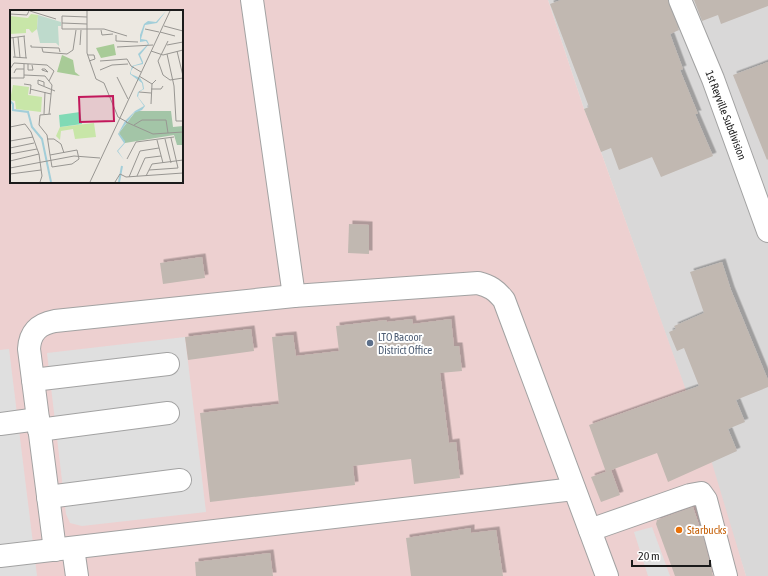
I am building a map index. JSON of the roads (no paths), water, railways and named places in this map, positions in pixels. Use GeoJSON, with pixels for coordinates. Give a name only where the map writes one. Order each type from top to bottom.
{"type":"FeatureCollection","features":[{"type":"Feature","properties":{"kind":"street"},"geometry":{"type":"LineString","coordinates":[[252,0],[294,296]]}},
{"type":"Feature","properties":{"kind":"street","name":"1st Reyville Subdivision"},"geometry":{"type":"LineString","coordinates":[[680,0],[713,79],[768,231]]}},
{"type":"Feature","properties":{"kind":"street"},"geometry":{"type":"LineString","coordinates":[[77,576],[64,549],[48,497],[29,342],[35,330],[48,322],[294,296],[478,283],[497,291],[504,300],[607,576]]}},
{"type":"Feature","properties":{"kind":"street"},"geometry":{"type":"LineString","coordinates":[[33,380],[168,364]]}},
{"type":"Feature","properties":{"kind":"street"},"geometry":{"type":"LineString","coordinates":[[0,424],[39,425],[168,412]]}},
{"type":"Feature","properties":{"kind":"street"},"geometry":{"type":"LineString","coordinates":[[48,497],[180,480]]}},
{"type":"Feature","properties":{"kind":"street"},"geometry":{"type":"LineString","coordinates":[[0,556],[574,489]]}},
{"type":"Feature","properties":{"kind":"street"},"geometry":{"type":"LineString","coordinates":[[590,530],[690,495],[701,494],[706,500],[726,576]]}},
{"type":"Feature","properties":{"kind":"place","name":"LTO Bacoor District Office"},"geometry":{"type":"Point","coordinates":[370,343]}},
{"type":"Feature","properties":{"kind":"place","name":"Starbucks"},"geometry":{"type":"Point","coordinates":[679,530]}}]}
